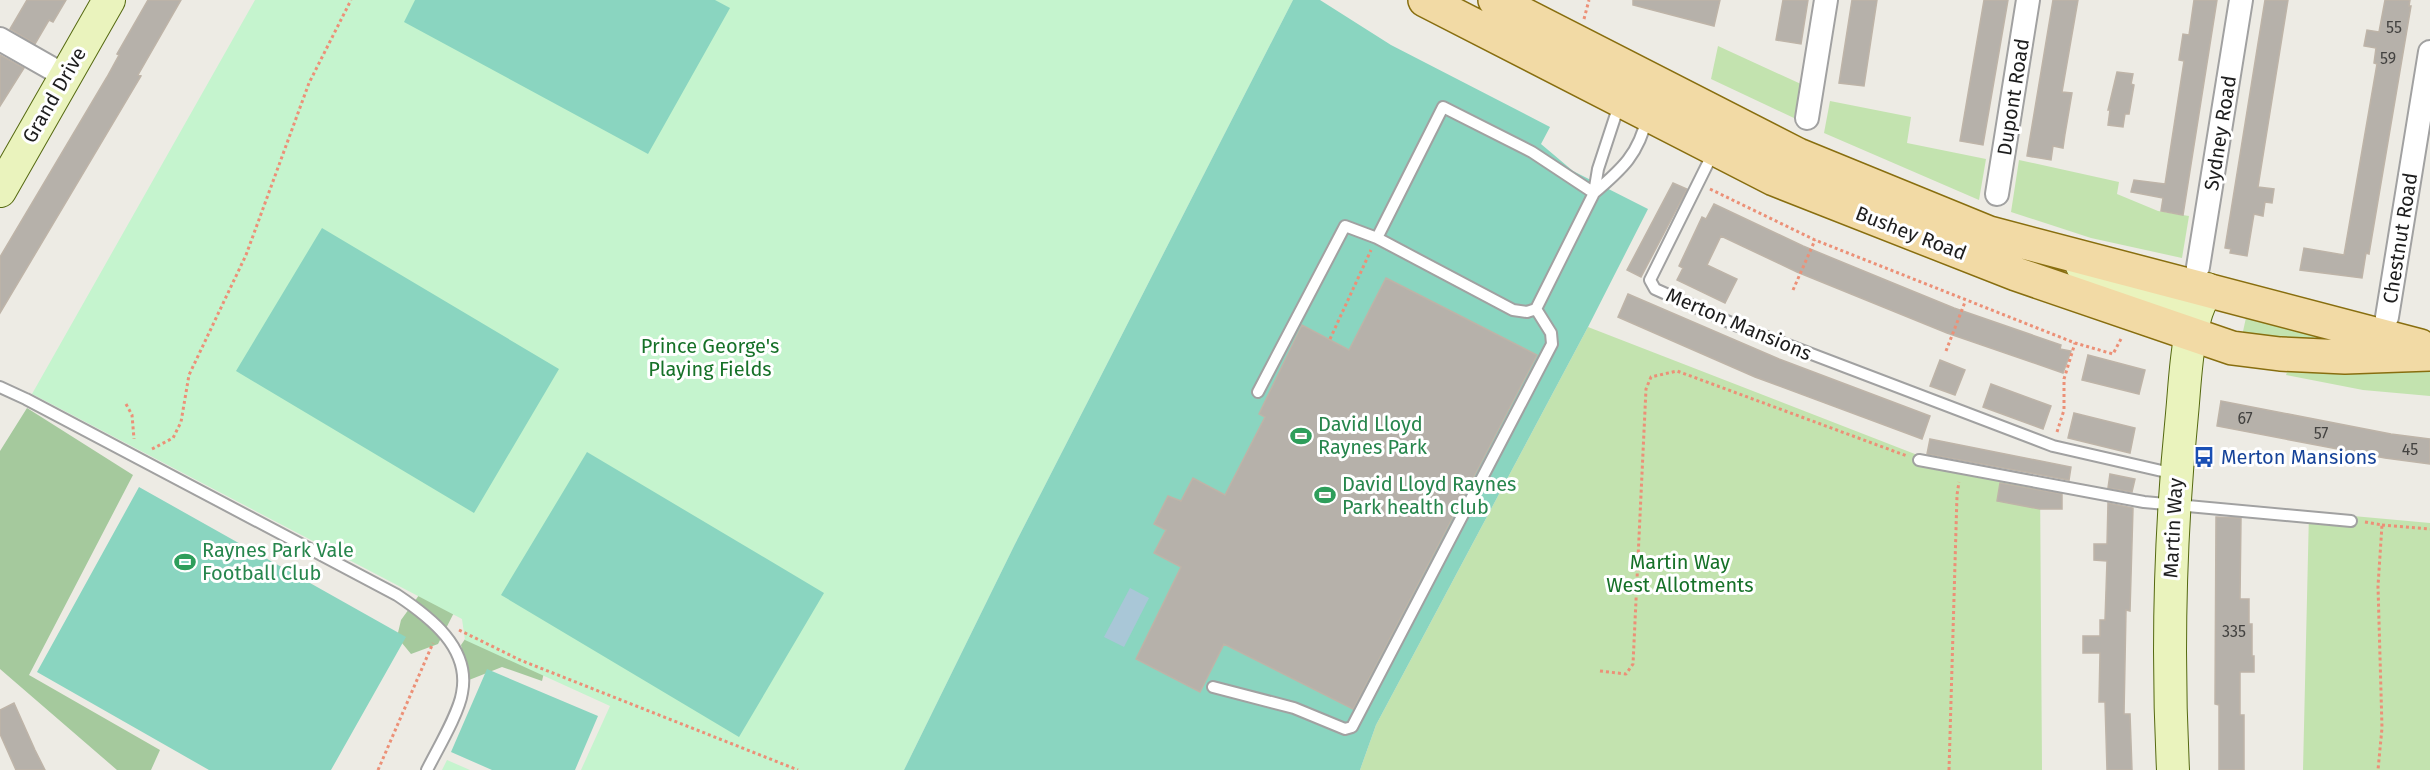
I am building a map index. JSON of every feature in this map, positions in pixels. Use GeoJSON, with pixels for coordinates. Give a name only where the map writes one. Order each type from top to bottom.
{"type":"FeatureCollection","features":[{"type":"Feature","properties":{"kind":"main road","name":"Grand Drive"},"geometry":{"type":"LineString","coordinates":[[0,191],[109,0]]}},
{"type":"Feature","properties":{"kind":"main road","name":"Bushey Road"},"geometry":{"type":"LineString","coordinates":[[1425,0],[1645,99],[1809,160],[1989,233],[2064,254],[2203,278],[2430,349]]}},
{"type":"Feature","properties":{"kind":"main road","name":"Bushey Road"},"geometry":{"type":"LineString","coordinates":[[1495,0],[1645,99],[1714,150],[1774,179],[2005,270],[2192,331],[2232,348],[2280,354],[2357,357],[2430,354]]}},
{"type":"Feature","properties":{"kind":"main road","name":"Bushey Road"},"geometry":{"type":"LineString","coordinates":[[2064,254],[2086,269],[2180,311],[2192,331]]}},
{"type":"Feature","properties":{"kind":"main road","name":"Martin Way"},"geometry":{"type":"LineString","coordinates":[[2173,770],[2170,602],[2174,505],[2192,331],[2203,278]]}},
{"type":"Feature","properties":{"kind":"street"},"geometry":{"type":"LineString","coordinates":[[1807,118],[1826,0]]}},
{"type":"Feature","properties":{"kind":"street","name":"Dupont Road"},"geometry":{"type":"LineString","coordinates":[[1997,194],[2028,0]]}},
{"type":"Feature","properties":{"kind":"street","name":"Sydney Road"},"geometry":{"type":"LineString","coordinates":[[2203,278],[2241,0]]}},
{"type":"Feature","properties":{"kind":"street"},"geometry":{"type":"LineString","coordinates":[[0,39],[65,76]]}},
{"type":"Feature","properties":{"kind":"street","name":"Chestnut Road"},"geometry":{"type":"LineString","coordinates":[[2386,317],[2430,52]]}},
{"type":"Feature","properties":{"kind":"lane"},"geometry":{"type":"LineString","coordinates":[[1594,193],[1632,156],[1642,140],[1645,99]]}},
{"type":"Feature","properties":{"kind":"lane"},"geometry":{"type":"LineString","coordinates":[[1258,392],[1345,226],[1377,238],[1513,310],[1527,312],[1536,309],[1594,193],[1598,169],[1645,99]]}},
{"type":"Feature","properties":{"kind":"lane"},"geometry":{"type":"LineString","coordinates":[[1377,238],[1443,107],[1532,152],[1560,173],[1594,193]]}},
{"type":"Feature","properties":{"kind":"lane","name":"Merton Mansions"},"geometry":{"type":"LineString","coordinates":[[1714,150],[1650,280],[1655,289],[1749,331],[2053,446],[2176,474]]}},
{"type":"Feature","properties":{"kind":"lane"},"geometry":{"type":"LineString","coordinates":[[1213,687],[1294,708],[1345,729],[1353,727],[1552,344],[1551,333],[1536,309]]}},
{"type":"Feature","properties":{"kind":"lane"},"geometry":{"type":"LineString","coordinates":[[0,387],[397,595],[432,622],[450,640],[463,665],[462,694],[427,770]]}},
{"type":"Feature","properties":{"kind":"lane"},"geometry":{"type":"LineString","coordinates":[[1919,460],[2040,484],[2174,505],[2351,521]]}},
{"type":"Feature","properties":{"kind":"path"},"geometry":{"type":"LineString","coordinates":[[135,458],[173,438],[181,422],[189,375],[246,255],[309,83],[351,0]]}},
{"type":"Feature","properties":{"kind":"path"},"geometry":{"type":"LineString","coordinates":[[1581,26],[1590,0]]}},
{"type":"Feature","properties":{"kind":"path"},"geometry":{"type":"LineString","coordinates":[[1698,183],[1815,240],[1965,302],[2075,343],[2113,354],[2123,335]]}},
{"type":"Feature","properties":{"kind":"path"},"geometry":{"type":"LineString","coordinates":[[1330,339],[1377,238]]}},
{"type":"Feature","properties":{"kind":"path"},"geometry":{"type":"LineString","coordinates":[[1793,290],[1815,240]]}},
{"type":"Feature","properties":{"kind":"path"},"geometry":{"type":"LineString","coordinates":[[1946,351],[1965,302]]}},
{"type":"Feature","properties":{"kind":"path"},"geometry":{"type":"LineString","coordinates":[[2053,446],[2064,410],[2064,379],[2075,343]]}},
{"type":"Feature","properties":{"kind":"path"},"geometry":{"type":"LineString","coordinates":[[1600,671],[1626,674],[1634,664],[1646,389],[1651,377],[1677,372],[1919,460]]}},
{"type":"Feature","properties":{"kind":"path"},"geometry":{"type":"LineString","coordinates":[[119,449],[130,447],[135,438],[132,416],[126,404]]}},
{"type":"Feature","properties":{"kind":"path"},"geometry":{"type":"LineString","coordinates":[[1949,770],[1957,495],[1962,469]]}},
{"type":"Feature","properties":{"kind":"path"},"geometry":{"type":"LineString","coordinates":[[2351,521],[2430,529]]}},
{"type":"Feature","properties":{"kind":"path"},"geometry":{"type":"LineString","coordinates":[[2378,770],[2382,728],[2378,586],[2382,525]]}},
{"type":"Feature","properties":{"kind":"path"},"geometry":{"type":"LineString","coordinates":[[378,770],[431,650],[435,634],[432,622]]}},
{"type":"Feature","properties":{"kind":"path"},"geometry":{"type":"LineString","coordinates":[[432,622],[469,634],[520,660],[561,677],[798,770]]}},
{"type":"Feature","properties":{"kind":"green space","name":"Prince George's Playing Fields"},"geometry":{"type":"Polygon","coordinates":[[[255,0],[1293,0],[1015,544],[904,770],[581,770],[610,706],[465,640],[462,619],[32,394],[255,0]]]}},
{"type":"Feature","properties":{"kind":"green space"},"geometry":{"type":"Polygon","coordinates":[[[415,0],[715,0],[730,8],[648,154],[404,22],[415,0]]]}},
{"type":"Feature","properties":{"kind":"green space","name":"David Lloyd Raynes Park"},"geometry":{"type":"Polygon","coordinates":[[[1293,0],[1320,0],[1391,45],[1550,127],[1541,144],[1573,171],[1648,209],[1588,327],[1376,725],[1360,770],[904,770],[1015,544],[1293,0]]]}},
{"type":"Feature","properties":{"kind":"green space"},"geometry":{"type":"Polygon","coordinates":[[[1718,46],[1801,84],[1794,118],[1711,79],[1718,46]]]}},
{"type":"Feature","properties":{"kind":"green space"},"geometry":{"type":"Polygon","coordinates":[[[1830,101],[1911,117],[1907,143],[1986,159],[1979,200],[1824,133],[1830,101]]]}},
{"type":"Feature","properties":{"kind":"green space"},"geometry":{"type":"Polygon","coordinates":[[[2019,160],[2119,182],[2117,194],[2158,211],[2189,216],[2182,258],[2091,238],[2011,212],[2019,160]]]}},
{"type":"Feature","properties":{"kind":"green space"},"geometry":{"type":"Polygon","coordinates":[[[322,228],[559,369],[474,513],[236,371],[322,228]]]}},
{"type":"Feature","properties":{"kind":"green space"},"geometry":{"type":"Polygon","coordinates":[[[2247,313],[2358,341],[2242,336],[2247,313]]]}},
{"type":"Feature","properties":{"kind":"green space","name":"Martin Way West Allotments"},"geometry":{"type":"Polygon","coordinates":[[[1588,327],[1920,456],[2040,480],[2042,770],[1360,770],[1376,725],[1588,327]]]}},
{"type":"Feature","properties":{"kind":"green space"},"geometry":{"type":"Polygon","coordinates":[[[2288,370],[2430,372],[2430,396],[2363,390],[2286,375],[2288,370]]]}},
{"type":"Feature","properties":{"kind":"green space"},"geometry":{"type":"Polygon","coordinates":[[[27,408],[133,475],[29,675],[160,750],[151,770],[117,770],[0,669],[0,451],[27,408]]]}},
{"type":"Feature","properties":{"kind":"green space"},"geometry":{"type":"Polygon","coordinates":[[[587,452],[824,593],[739,737],[501,595],[587,452]]]}},
{"type":"Feature","properties":{"kind":"green space","name":"Raynes Park Vale Football Club"},"geometry":{"type":"Polygon","coordinates":[[[139,487],[406,637],[331,770],[209,770],[37,672],[139,487]]]}},
{"type":"Feature","properties":{"kind":"green space"},"geometry":{"type":"Polygon","coordinates":[[[2309,512],[2430,523],[2430,770],[2303,770],[2309,512]]]}},
{"type":"Feature","properties":{"kind":"green space"},"geometry":{"type":"Polygon","coordinates":[[[443,562],[462,597],[438,644],[411,654],[397,637],[401,620],[443,562]]]}},
{"type":"Feature","properties":{"kind":"green space"},"geometry":{"type":"Polygon","coordinates":[[[474,626],[546,664],[542,681],[502,667],[469,680],[461,645],[474,626]]]}},
{"type":"Feature","properties":{"kind":"green space"},"geometry":{"type":"Polygon","coordinates":[[[487,669],[598,716],[575,770],[492,770],[451,752],[487,669]]]}},
{"type":"Feature","properties":{"kind":"green space"},"geometry":{"type":"Polygon","coordinates":[[[447,760],[470,770],[442,770],[447,760]]]}},
{"type":"Feature","properties":{"kind":"water"},"geometry":{"type":"Polygon","coordinates":[[[1130,588],[1149,598],[1124,647],[1104,637],[1130,588]]]}},
{"type":"Feature","properties":{"kind":"building"},"geometry":{"type":"Polygon","coordinates":[[[27,0],[66,0],[53,22],[49,20],[35,44],[10,29],[27,0]]]}},
{"type":"Feature","properties":{"kind":"building"},"geometry":{"type":"Polygon","coordinates":[[[148,0],[181,0],[138,75],[141,76],[0,313],[0,257],[107,77],[119,55],[117,54],[148,0]]]}},
{"type":"Feature","properties":{"kind":"building"},"geometry":{"type":"Polygon","coordinates":[[[1633,0],[1720,0],[1714,26],[1633,5],[1633,0]]]}},
{"type":"Feature","properties":{"kind":"building"},"geometry":{"type":"Polygon","coordinates":[[[1783,0],[1808,0],[1801,44],[1776,40],[1783,0]]]}},
{"type":"Feature","properties":{"kind":"building"},"geometry":{"type":"Polygon","coordinates":[[[1852,0],[1877,0],[1864,86],[1839,83],[1852,0]]]}},
{"type":"Feature","properties":{"kind":"building"},"geometry":{"type":"Polygon","coordinates":[[[1984,0],[2008,0],[1983,145],[1960,141],[1984,0]]]}},
{"type":"Feature","properties":{"kind":"building"},"geometry":{"type":"Polygon","coordinates":[[[2053,0],[2078,0],[2062,92],[2072,93],[2063,148],[2053,146],[2051,160],[2027,156],[2053,0]]]}},
{"type":"Feature","properties":{"kind":"building"},"geometry":{"type":"Polygon","coordinates":[[[2194,0],[2217,0],[2183,215],[2161,211],[2163,198],[2131,192],[2134,180],[2165,184],[2184,61],[2179,60],[2183,34],[2189,35],[2194,0]]]}},
{"type":"Feature","properties":{"kind":"building"},"geometry":{"type":"Polygon","coordinates":[[[2265,0],[2288,0],[2258,187],[2274,189],[2272,203],[2265,202],[2263,216],[2254,214],[2247,256],[2230,253],[2231,249],[2225,248],[2265,0]]]}},
{"type":"Feature","properties":{"kind":"building"},"geometry":{"type":"Polygon","coordinates":[[[2385,0],[2410,0],[2409,6],[2411,6],[2369,254],[2366,253],[2362,278],[2300,270],[2304,248],[2344,255],[2377,64],[2374,63],[2376,48],[2364,46],[2367,30],[2379,32],[2385,0]]]}},
{"type":"Feature","properties":{"kind":"building"},"geometry":{"type":"Polygon","coordinates":[[[0,55],[24,68],[0,106],[0,55]]]}},
{"type":"Feature","properties":{"kind":"building"},"geometry":{"type":"Polygon","coordinates":[[[2117,72],[2133,74],[2131,84],[2134,85],[2129,114],[2125,114],[2123,127],[2108,125],[2110,110],[2108,110],[2117,72]]]}},
{"type":"Feature","properties":{"kind":"building"},"geometry":{"type":"Polygon","coordinates":[[[1673,183],[1687,189],[1641,277],[1627,270],[1673,183]]]}},
{"type":"Feature","properties":{"kind":"building"},"geometry":{"type":"Polygon","coordinates":[[[1714,204],[1803,246],[1954,308],[2061,345],[2060,349],[2071,351],[2063,373],[1947,333],[1797,272],[1721,236],[1707,265],[1737,279],[1725,303],[1677,280],[1683,268],[1679,266],[1702,217],[1706,219],[1714,204]]]}},
{"type":"Feature","properties":{"kind":"building","name":"David Lloyd Raynes Park health club"},"geometry":{"type":"Polygon","coordinates":[[[1386,278],[1537,355],[1353,709],[1224,644],[1200,692],[1136,659],[1181,567],[1154,553],[1166,530],[1154,524],[1168,496],[1181,501],[1193,478],[1225,495],[1265,417],[1259,414],[1302,325],[1349,350],[1386,278]]]}},
{"type":"Feature","properties":{"kind":"building"},"geometry":{"type":"Polygon","coordinates":[[[1628,294],[1779,359],[1930,416],[1922,439],[1755,377],[1618,317],[1628,294]]]}},
{"type":"Feature","properties":{"kind":"building"},"geometry":{"type":"Polygon","coordinates":[[[2088,355],[2145,370],[2139,394],[2082,380],[2088,355]]]}},
{"type":"Feature","properties":{"kind":"building"},"geometry":{"type":"Polygon","coordinates":[[[1940,360],[1965,370],[1955,395],[1930,386],[1940,360]]]}},
{"type":"Feature","properties":{"kind":"building"},"geometry":{"type":"Polygon","coordinates":[[[1991,384],[2051,406],[2043,429],[1983,407],[1991,384]]]}},
{"type":"Feature","properties":{"kind":"building"},"geometry":{"type":"Polygon","coordinates":[[[2221,401],[2391,434],[2430,439],[2430,464],[2385,458],[2217,426],[2221,401]]]}},
{"type":"Feature","properties":{"kind":"building"},"geometry":{"type":"Polygon","coordinates":[[[2074,413],[2135,428],[2130,453],[2068,438],[2074,413]]]}},
{"type":"Feature","properties":{"kind":"building"},"geometry":{"type":"Polygon","coordinates":[[[1930,439],[2071,467],[2069,480],[1927,454],[1930,439]]]}},
{"type":"Feature","properties":{"kind":"building"},"geometry":{"type":"Polygon","coordinates":[[[2110,474],[2135,479],[2132,492],[2108,488],[2110,474]]]}},
{"type":"Feature","properties":{"kind":"building"},"geometry":{"type":"Polygon","coordinates":[[[2000,483],[2062,494],[2062,509],[2040,509],[1997,501],[2000,483]]]}},
{"type":"Feature","properties":{"kind":"building"},"geometry":{"type":"Polygon","coordinates":[[[2108,503],[2133,508],[2130,611],[2126,610],[2124,714],[2130,714],[2132,770],[2107,770],[2105,702],[2099,702],[2100,653],[2083,653],[2083,636],[2100,636],[2100,620],[2105,620],[2107,561],[2094,560],[2094,544],[2107,544],[2108,503]]]}},
{"type":"Feature","properties":{"kind":"building"},"geometry":{"type":"Polygon","coordinates":[[[2216,517],[2241,518],[2240,599],[2249,599],[2249,624],[2252,624],[2252,656],[2254,656],[2254,672],[2240,672],[2240,715],[2244,715],[2244,770],[2219,770],[2219,705],[2215,704],[2216,517]]]}},
{"type":"Feature","properties":{"kind":"building"},"geometry":{"type":"Polygon","coordinates":[[[14,703],[45,770],[16,770],[0,734],[0,710],[14,703]]]}},
{"type":"Feature","properties":{"kind":"place","name":"David Lloyd Raynes Park"},"geometry":{"type":"Point","coordinates":[1301,436]}},
{"type":"Feature","properties":{"kind":"place","name":"Merton Mansions"},"geometry":{"type":"Point","coordinates":[2204,457]}},
{"type":"Feature","properties":{"kind":"place","name":"David Lloyd Raynes Park health club"},"geometry":{"type":"Point","coordinates":[1325,495]}},
{"type":"Feature","properties":{"kind":"place","name":"Raynes Park Vale Football Club"},"geometry":{"type":"Point","coordinates":[185,562]}}]}
